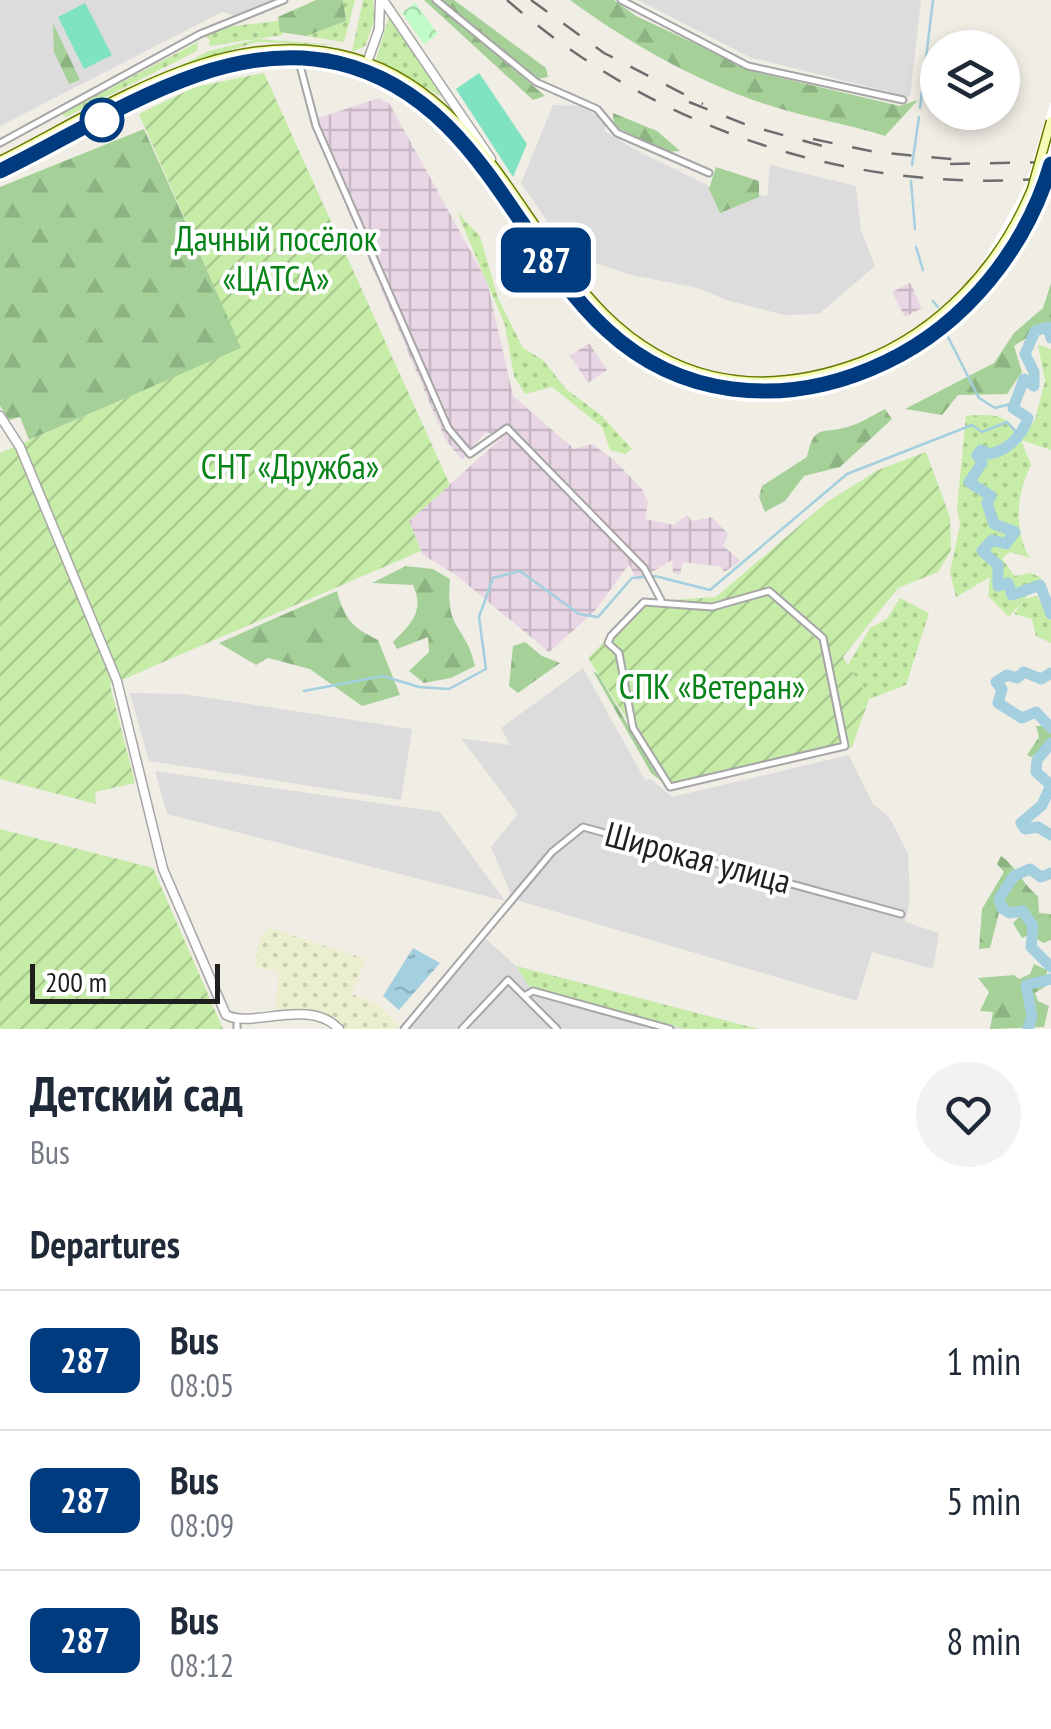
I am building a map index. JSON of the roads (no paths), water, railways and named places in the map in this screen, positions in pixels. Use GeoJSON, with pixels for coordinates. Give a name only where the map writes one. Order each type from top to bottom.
{"type":"FeatureCollection","features":[{"type":"Feature","properties":{"kind":"main road"},"geometry":{"type":"LineString","coordinates":[[0,161],[166,78],[219,58],[288,48],[353,58],[411,84],[442,106],[496,167],[575,285],[608,321],[656,354],[717,377],[787,381],[867,360],[938,316],[987,267],[1030,195],[1051,121]]}},
{"type":"Feature","properties":{"kind":"main road"},"geometry":{"type":"LineString","coordinates":[[0,171],[205,72],[244,62],[298,58],[344,65],[410,94],[455,131],[566,288],[601,328],[648,361],[692,381],[774,392],[860,373],[930,336],[1000,268],[1027,224],[1051,164]]}},
{"type":"Feature","properties":{"kind":"street"},"geometry":{"type":"LineString","coordinates":[[0,142],[200,34],[284,0]]}},
{"type":"Feature","properties":{"kind":"street"},"geometry":{"type":"LineString","coordinates":[[372,76],[367,63],[377,37],[382,0]]}},
{"type":"Feature","properties":{"kind":"street"},"geometry":{"type":"LineString","coordinates":[[382,0],[496,167]]}},
{"type":"Feature","properties":{"kind":"street"},"geometry":{"type":"LineString","coordinates":[[436,0],[536,82],[597,109],[618,133],[708,173]]}},
{"type":"Feature","properties":{"kind":"street"},"geometry":{"type":"LineString","coordinates":[[621,0],[741,64],[902,100]]}},
{"type":"Feature","properties":{"kind":"street"},"geometry":{"type":"LineString","coordinates":[[353,58],[377,37]]}},
{"type":"Feature","properties":{"kind":"street"},"geometry":{"type":"LineString","coordinates":[[298,58],[316,126],[448,428],[470,454],[507,428],[644,568],[661,600]]}},
{"type":"Feature","properties":{"kind":"street"},"geometry":{"type":"LineString","coordinates":[[344,65],[367,63]]}},
{"type":"Feature","properties":{"kind":"street"},"geometry":{"type":"LineString","coordinates":[[0,416],[20,447],[118,681],[166,876],[222,1007],[237,1026],[316,1017],[339,1029]]}},
{"type":"Feature","properties":{"kind":"street"},"geometry":{"type":"LineString","coordinates":[[769,591],[823,638],[845,746],[670,787],[633,728],[619,653],[608,643],[639,605],[661,600],[712,607],[769,591]]}},
{"type":"Feature","properties":{"kind":"street","name":"Широкая улица"},"geometry":{"type":"LineString","coordinates":[[404,1029],[552,852],[583,826],[901,914]]}},
{"type":"Feature","properties":{"kind":"street"},"geometry":{"type":"LineString","coordinates":[[462,1029],[505,981],[512,981],[556,1029]]}},
{"type":"Feature","properties":{"kind":"street"},"geometry":{"type":"LineString","coordinates":[[526,995],[532,992],[670,1029]]}},
{"type":"Feature","properties":{"kind":"water"},"geometry":{"type":"Polygon","coordinates":[[[413,948],[440,963],[399,1010],[383,996],[413,948]]]}},
{"type":"Feature","properties":{"kind":"waterway"},"geometry":{"type":"LineString","coordinates":[[929,30],[933,0]]}},
{"type":"Feature","properties":{"kind":"waterway"},"geometry":{"type":"LineString","coordinates":[[912,165],[919,117]]}},
{"type":"Feature","properties":{"kind":"waterway"},"geometry":{"type":"LineString","coordinates":[[911,181],[915,229]]}},
{"type":"Feature","properties":{"kind":"waterway"},"geometry":{"type":"LineString","coordinates":[[916,247],[923,270]]}},
{"type":"Feature","properties":{"kind":"waterway"},"geometry":{"type":"LineString","coordinates":[[933,301],[938,307]]}},
{"type":"Feature","properties":{"kind":"waterway"},"geometry":{"type":"LineString","coordinates":[[1051,338],[1048,327],[1035,331],[1025,354],[1034,372],[1034,386],[1024,379],[1013,408],[1028,418],[1022,431],[1003,449],[990,454],[981,450],[977,455],[982,463],[969,482],[991,496],[987,503],[994,524],[1015,532],[1006,544],[992,540],[982,551],[998,565],[998,586],[1008,583],[1012,595],[1040,585],[1051,614]]}},
{"type":"Feature","properties":{"kind":"waterway"},"geometry":{"type":"LineString","coordinates":[[946,333],[979,398],[995,408],[1014,403]]}},
{"type":"Feature","properties":{"kind":"waterway"},"geometry":{"type":"LineString","coordinates":[[304,691],[383,676],[419,687],[449,689],[486,669],[479,617],[493,578],[520,571],[579,614],[598,617],[632,578],[655,576],[710,590],[847,474],[972,425],[982,432],[1007,422],[1019,435]]}},
{"type":"Feature","properties":{"kind":"waterway"},"geometry":{"type":"LineString","coordinates":[[1051,673],[1041,679],[1024,672],[1017,678],[1007,675],[996,682],[1002,689],[998,703],[1022,718],[1036,712],[1051,728]]}},
{"type":"Feature","properties":{"kind":"waterway"},"geometry":{"type":"LineString","coordinates":[[1051,743],[1037,760],[1036,772],[1051,785],[1042,805],[1021,823],[1025,829],[1038,827],[1051,835]]}},
{"type":"Feature","properties":{"kind":"waterway"},"geometry":{"type":"LineString","coordinates":[[1051,873],[1041,877],[1030,869],[1014,876],[999,899],[1002,908],[1010,913],[1023,911],[1033,926],[1031,947],[1051,967]]}},
{"type":"Feature","properties":{"kind":"waterway"},"geometry":{"type":"LineString","coordinates":[[1028,1029],[1032,1016],[1026,985],[1051,979]]}},
{"type":"Feature","properties":{"kind":"railway"},"geometry":{"type":"LineString","coordinates":[[507,0],[565,46],[627,85],[692,118],[760,144],[831,163],[903,176],[977,181],[1051,178]]}},
{"type":"Feature","properties":{"kind":"railway"},"geometry":{"type":"LineString","coordinates":[[531,0],[604,53],[703,104]]}},
{"type":"Feature","properties":{"kind":"railway"},"geometry":{"type":"LineString","coordinates":[[689,102],[747,125],[826,147]]}},
{"type":"Feature","properties":{"kind":"railway"},"geometry":{"type":"LineString","coordinates":[[813,139],[875,152],[961,160]]}},
{"type":"Feature","properties":{"kind":"railway"},"geometry":{"type":"LineString","coordinates":[[950,164],[1051,162]]}},
{"type":"Feature","properties":{"kind":"park label","name":"Дачный посёлок «ЦАТСА»"},"geometry":{"type":"Point","coordinates":[276,259]}},
{"type":"Feature","properties":{"kind":"park label","name":"СНТ «Дружба»"},"geometry":{"type":"Point","coordinates":[290,467]}},
{"type":"Feature","properties":{"kind":"park label","name":"СПК «Ветеран»"},"geometry":{"type":"Point","coordinates":[712,687]}}]}
